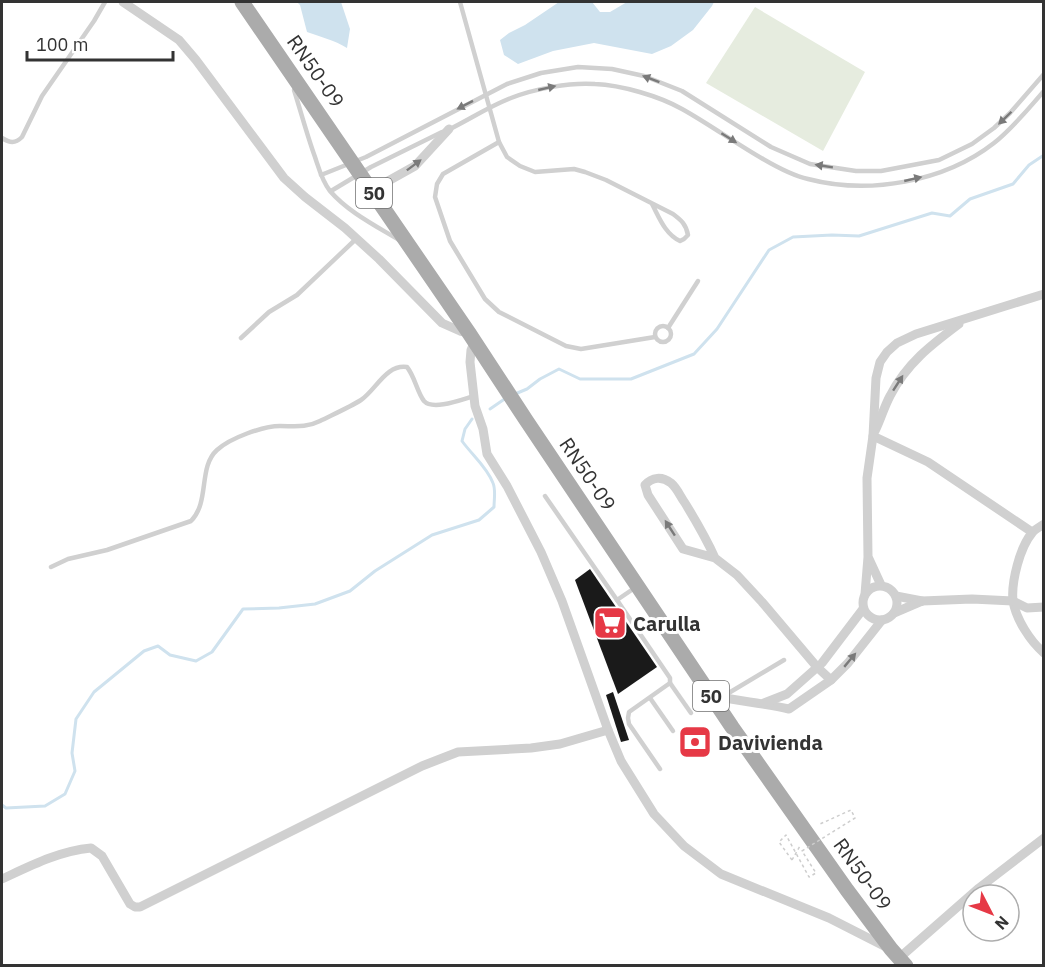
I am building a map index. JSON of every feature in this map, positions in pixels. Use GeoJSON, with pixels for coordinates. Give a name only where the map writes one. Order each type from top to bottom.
{"type":"FeatureCollection","features":[{"type":"Feature","properties":{"kind":"main road","name":"RN50-09"},"geometry":{"type":"LineString","coordinates":[[242,2],[357,167],[526,420],[716,696],[732,727],[898,958]]}},
{"type":"Feature","properties":{"kind":"street"},"geometry":{"type":"LineString","coordinates":[[123,2],[179,40],[284,178],[379,259],[442,323],[472,337],[470,362],[474,396],[488,454],[541,552],[562,601],[621,761],[654,814],[684,846],[721,874],[829,918],[898,958],[979,888],[1044,838]]}},
{"type":"Feature","properties":{"kind":"street"},"geometry":{"type":"LineString","coordinates":[[372,190],[415,166],[449,129]]}},
{"type":"Feature","properties":{"kind":"street"},"geometry":{"type":"LineString","coordinates":[[865,594],[868,557],[867,478],[873,436],[876,378],[880,362],[897,343],[916,334],[1044,294]]}},
{"type":"Feature","properties":{"kind":"street"},"geometry":{"type":"LineString","coordinates":[[873,436],[889,398],[909,367],[930,345],[967,318]]}},
{"type":"Feature","properties":{"kind":"street"},"geometry":{"type":"LineString","coordinates":[[873,436],[928,462],[1032,532]]}},
{"type":"Feature","properties":{"kind":"street"},"geometry":{"type":"LineString","coordinates":[[715,558],[705,535],[675,488],[664,479],[654,478],[648,481],[645,485],[648,495],[683,549],[715,558],[736,575],[831,680]]}},
{"type":"Feature","properties":{"kind":"street"},"geometry":{"type":"LineString","coordinates":[[1044,525],[1032,532],[1020,556],[1013,588],[1013,601],[1019,618],[1030,638],[1044,653]]}},
{"type":"Feature","properties":{"kind":"street"},"geometry":{"type":"LineString","coordinates":[[868,557],[881,585]]}},
{"type":"Feature","properties":{"kind":"street"},"geometry":{"type":"LineString","coordinates":[[894,613],[897,603],[892,590],[878,585],[870,588],[865,594],[862,601],[863,609],[871,618],[882,620],[922,601]]}},
{"type":"Feature","properties":{"kind":"street"},"geometry":{"type":"LineString","coordinates":[[896,596],[922,601],[972,599],[1013,601],[1027,608],[1044,607]]}},
{"type":"Feature","properties":{"kind":"street"},"geometry":{"type":"LineString","coordinates":[[764,703],[787,694],[817,667],[863,609]]}},
{"type":"Feature","properties":{"kind":"street"},"geometry":{"type":"LineString","coordinates":[[716,696],[789,709],[831,680],[848,663],[882,620]]}},
{"type":"Feature","properties":{"kind":"street"},"geometry":{"type":"LineString","coordinates":[[2,879],[56,856],[77,849],[91,848],[102,856],[130,904],[141,908],[422,766],[458,752],[560,744],[608,730]]}},
{"type":"Feature","properties":{"kind":"lane"},"geometry":{"type":"LineString","coordinates":[[2,138],[12,143],[22,137],[42,96],[105,2]]}},
{"type":"Feature","properties":{"kind":"lane"},"geometry":{"type":"LineString","coordinates":[[460,2],[499,142],[507,157],[520,166],[535,171],[574,169],[606,180],[652,204],[682,221],[688,235],[680,241],[673,238],[652,204]]}},
{"type":"Feature","properties":{"kind":"lane"},"geometry":{"type":"LineString","coordinates":[[331,191],[366,156],[507,84],[541,72],[578,67],[612,69],[644,76],[681,91],[771,147],[810,164],[856,171],[881,171],[939,160],[972,144],[1010,113],[1044,74]]}},
{"type":"Feature","properties":{"kind":"lane"},"geometry":{"type":"LineString","coordinates":[[289,70],[307,136],[321,175],[331,191],[362,217],[411,248]]}},
{"type":"Feature","properties":{"kind":"lane"},"geometry":{"type":"LineString","coordinates":[[321,175],[357,167],[449,129],[510,98],[554,86],[595,84],[637,91],[679,107],[764,159],[806,179],[863,185],[910,180],[938,173],[986,148],[1005,134],[1044,91]]}},
{"type":"Feature","properties":{"kind":"lane"},"geometry":{"type":"LineString","coordinates":[[499,142],[443,174],[437,184],[435,197],[450,241],[485,299],[499,312],[566,346],[581,349],[655,337]]}},
{"type":"Feature","properties":{"kind":"lane"},"geometry":{"type":"LineString","coordinates":[[241,338],[269,312],[297,295],[356,239]]}},
{"type":"Feature","properties":{"kind":"lane"},"geometry":{"type":"LineString","coordinates":[[668,328],[698,281]]}},
{"type":"Feature","properties":{"kind":"lane"},"geometry":{"type":"LineString","coordinates":[[663,326],[671,332],[669,340],[664,342],[660,342],[655,337],[658,328],[663,326]]}},
{"type":"Feature","properties":{"kind":"lane"},"geometry":{"type":"LineString","coordinates":[[51,567],[68,559],[107,550],[191,521],[200,507],[208,465],[216,450],[257,429],[280,426],[302,427],[313,424],[362,399],[395,368],[407,367],[424,401],[430,405],[437,406],[474,396]]}},
{"type":"Feature","properties":{"kind":"lane"},"geometry":{"type":"LineString","coordinates":[[544,495],[692,713]]}},
{"type":"Feature","properties":{"kind":"lane"},"geometry":{"type":"LineString","coordinates":[[617,600],[638,585]]}},
{"type":"Feature","properties":{"kind":"lane"},"geometry":{"type":"LineString","coordinates":[[716,696],[784,660]]}},
{"type":"Feature","properties":{"kind":"lane"},"geometry":{"type":"LineString","coordinates":[[660,770],[628,718],[629,712],[670,683]]}},
{"type":"Feature","properties":{"kind":"lane"},"geometry":{"type":"LineString","coordinates":[[650,698],[673,731]]}},
{"type":"Feature","properties":{"kind":"path"},"geometry":{"type":"LineString","coordinates":[[792,860],[779,842],[786,835],[809,878],[816,873],[802,851],[855,818],[851,810],[820,824]]}},
{"type":"Feature","properties":{"kind":"shaded area"},"geometry":{"type":"Polygon","coordinates":[[[755,7],[865,72],[823,151],[706,83],[755,7]]]}},
{"type":"Feature","properties":{"kind":"water"},"geometry":{"type":"Polygon","coordinates":[[[297,2],[341,2],[350,29],[347,48],[307,32],[300,5],[297,2]]]}},
{"type":"Feature","properties":{"kind":"water"},"geometry":{"type":"Polygon","coordinates":[[[559,2],[592,2],[600,12],[610,12],[627,2],[714,2],[693,30],[671,46],[652,54],[594,43],[553,51],[518,64],[504,55],[500,40],[559,2]]]}},
{"type":"Feature","properties":{"kind":"building","name":"Carulla"},"geometry":{"type":"Polygon","coordinates":[[[590,569],[657,667],[618,694],[575,580],[590,569]]]}},
{"type":"Feature","properties":{"kind":"building"},"geometry":{"type":"Polygon","coordinates":[[[613,692],[629,740],[621,742],[606,695],[613,692]]]}},
{"type":"Feature","properties":{"kind":"waterway"},"geometry":{"type":"LineString","coordinates":[[515,394],[559,369],[580,379],[631,379],[694,354],[717,329],[769,250],[793,237],[859,236],[932,213],[950,216],[970,199],[1013,184],[1029,165],[1044,155]]}},
{"type":"Feature","properties":{"kind":"waterway"},"geometry":{"type":"LineString","coordinates":[[490,409],[506,398]]}},
{"type":"Feature","properties":{"kind":"waterway"},"geometry":{"type":"LineString","coordinates":[[2,805],[6,808],[45,806],[65,794],[75,771],[72,753],[76,719],[94,692],[144,651],[158,646],[170,655],[196,661],[212,652],[243,609],[315,604],[350,591],[375,571],[432,535],[479,520],[494,507],[494,489],[487,472],[462,441],[465,429],[472,419]]}},
{"type":"Feature","properties":{"kind":"place","name":"Carulla"},"geometry":{"type":"Point","coordinates":[610,623]}},
{"type":"Feature","properties":{"kind":"place","name":"Davivienda"},"geometry":{"type":"Point","coordinates":[695,742]}}]}
